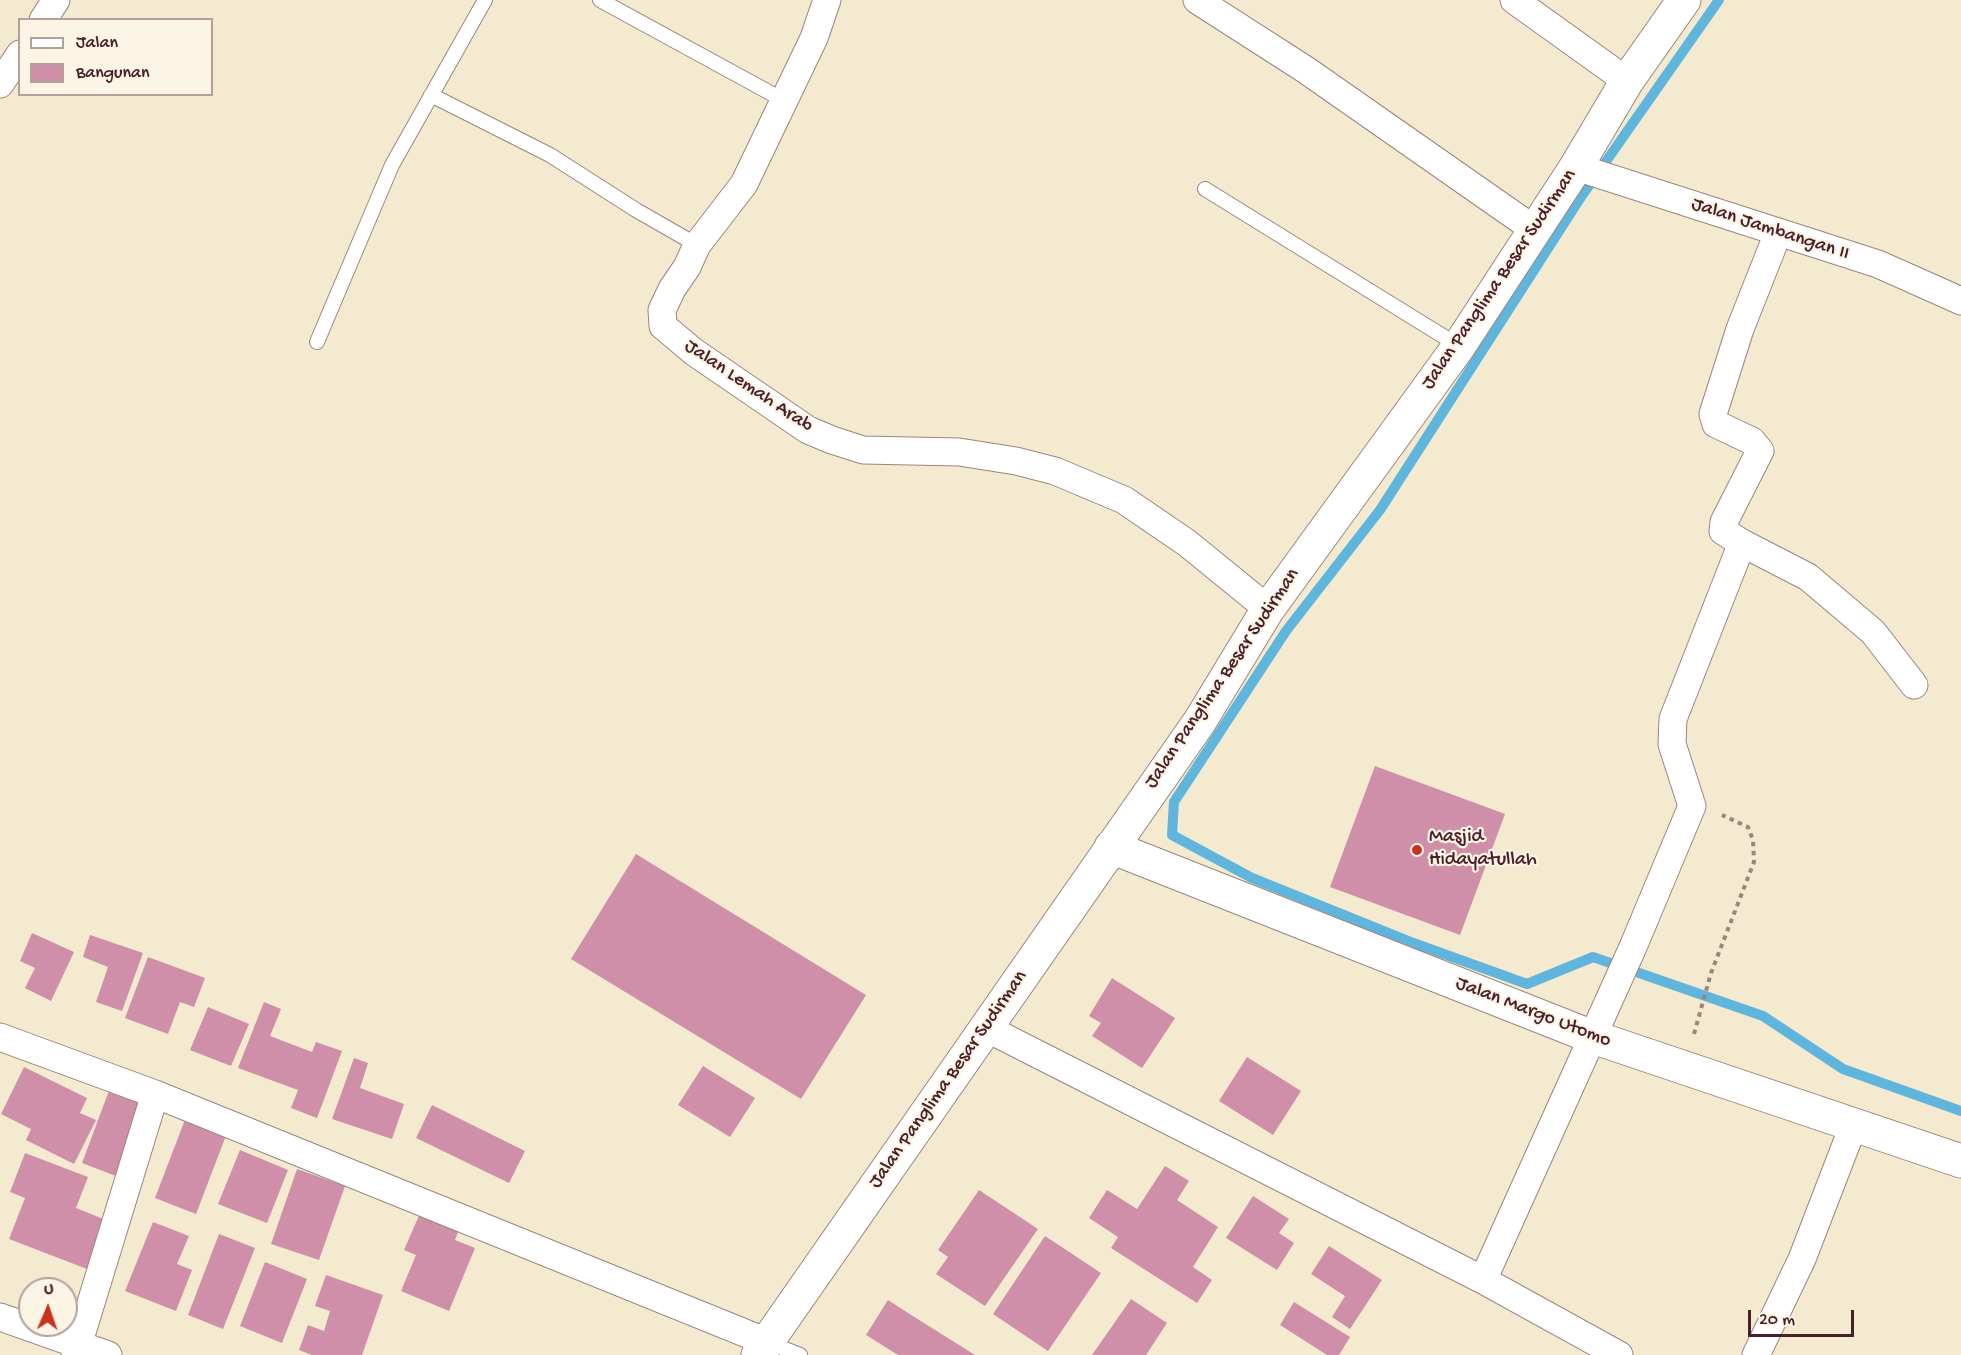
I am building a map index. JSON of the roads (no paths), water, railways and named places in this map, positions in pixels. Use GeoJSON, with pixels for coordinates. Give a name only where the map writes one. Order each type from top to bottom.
{"type":"FeatureCollection","features":[{"type":"Feature","properties":{"kind":"main road","name":"Jalan Panglima Besar Sudirman"},"geometry":{"type":"LineString","coordinates":[[763,1348],[1134,812],[1200,721],[1268,609],[1459,346],[1535,230],[1580,169],[1627,81],[1684,0]]}},
{"type":"Feature","properties":{"kind":"main road","name":"Jalan Margo Utomo"},"geometry":{"type":"LineString","coordinates":[[1111,847],[1590,1036],[1961,1161]]}},
{"type":"Feature","properties":{"kind":"street"},"geometry":{"type":"LineString","coordinates":[[44,18],[56,0]]}},
{"type":"Feature","properties":{"kind":"street","name":"Jalan Lemah Arab"},"geometry":{"type":"LineString","coordinates":[[827,0],[814,38],[744,184],[697,245],[664,305],[663,326],[694,352],[808,430],[863,450],[959,452],[1055,471],[1124,500],[1187,543],[1268,609]]}},
{"type":"Feature","properties":{"kind":"street"},"geometry":{"type":"LineString","coordinates":[[1197,0],[1306,70],[1535,230]]}},
{"type":"Feature","properties":{"kind":"street"},"geometry":{"type":"LineString","coordinates":[[1514,0],[1627,81]]}},
{"type":"Feature","properties":{"kind":"street"},"geometry":{"type":"LineString","coordinates":[[0,84],[18,57]]}},
{"type":"Feature","properties":{"kind":"street","name":"Jalan Jambangan II"},"geometry":{"type":"LineString","coordinates":[[1580,169],[1878,264],[1961,301]]}},
{"type":"Feature","properties":{"kind":"street"},"geometry":{"type":"LineString","coordinates":[[1778,233],[1740,329],[1713,414],[1716,424],[1752,441],[1760,451],[1722,528],[1742,543],[1808,577],[1873,632],[1914,685]]}},
{"type":"Feature","properties":{"kind":"street"},"geometry":{"type":"LineString","coordinates":[[1483,1280],[1590,1036],[1633,947],[1692,806],[1672,744],[1673,718],[1742,543]]}},
{"type":"Feature","properties":{"kind":"street"},"geometry":{"type":"LineString","coordinates":[[986,1028],[1483,1280],[1619,1355]]}},
{"type":"Feature","properties":{"kind":"street"},"geometry":{"type":"LineString","coordinates":[[0,1037],[155,1094],[763,1348]]}},
{"type":"Feature","properties":{"kind":"street"},"geometry":{"type":"LineString","coordinates":[[76,1351],[155,1094]]}},
{"type":"Feature","properties":{"kind":"street"},"geometry":{"type":"LineString","coordinates":[[1756,1355],[1802,1259],[1854,1124]]}},
{"type":"Feature","properties":{"kind":"street"},"geometry":{"type":"LineString","coordinates":[[0,1317],[76,1351],[108,1355]]}},
{"type":"Feature","properties":{"kind":"lane"},"geometry":{"type":"LineString","coordinates":[[317,342],[392,165],[485,0]]}},
{"type":"Feature","properties":{"kind":"lane"},"geometry":{"type":"LineString","coordinates":[[600,0],[785,101]]}},
{"type":"Feature","properties":{"kind":"lane"},"geometry":{"type":"LineString","coordinates":[[430,95],[550,154],[636,210],[697,245]]}},
{"type":"Feature","properties":{"kind":"lane"},"geometry":{"type":"LineString","coordinates":[[1205,189],[1459,346]]}},
{"type":"Feature","properties":{"kind":"lane"},"geometry":{"type":"LineString","coordinates":[[763,1348],[800,1355]]}},
{"type":"Feature","properties":{"kind":"waterway"},"geometry":{"type":"LineString","coordinates":[[1719,0],[1579,200],[1380,510],[1286,631],[1174,802],[1172,835],[1252,878],[1408,941],[1527,984],[1593,957],[1763,1016],[1843,1069],[1961,1111]]}},
{"type":"Feature","properties":{"kind":"place","name":"Masjid Hidayatullah"},"geometry":{"type":"Point","coordinates":[1417,850]}}]}
